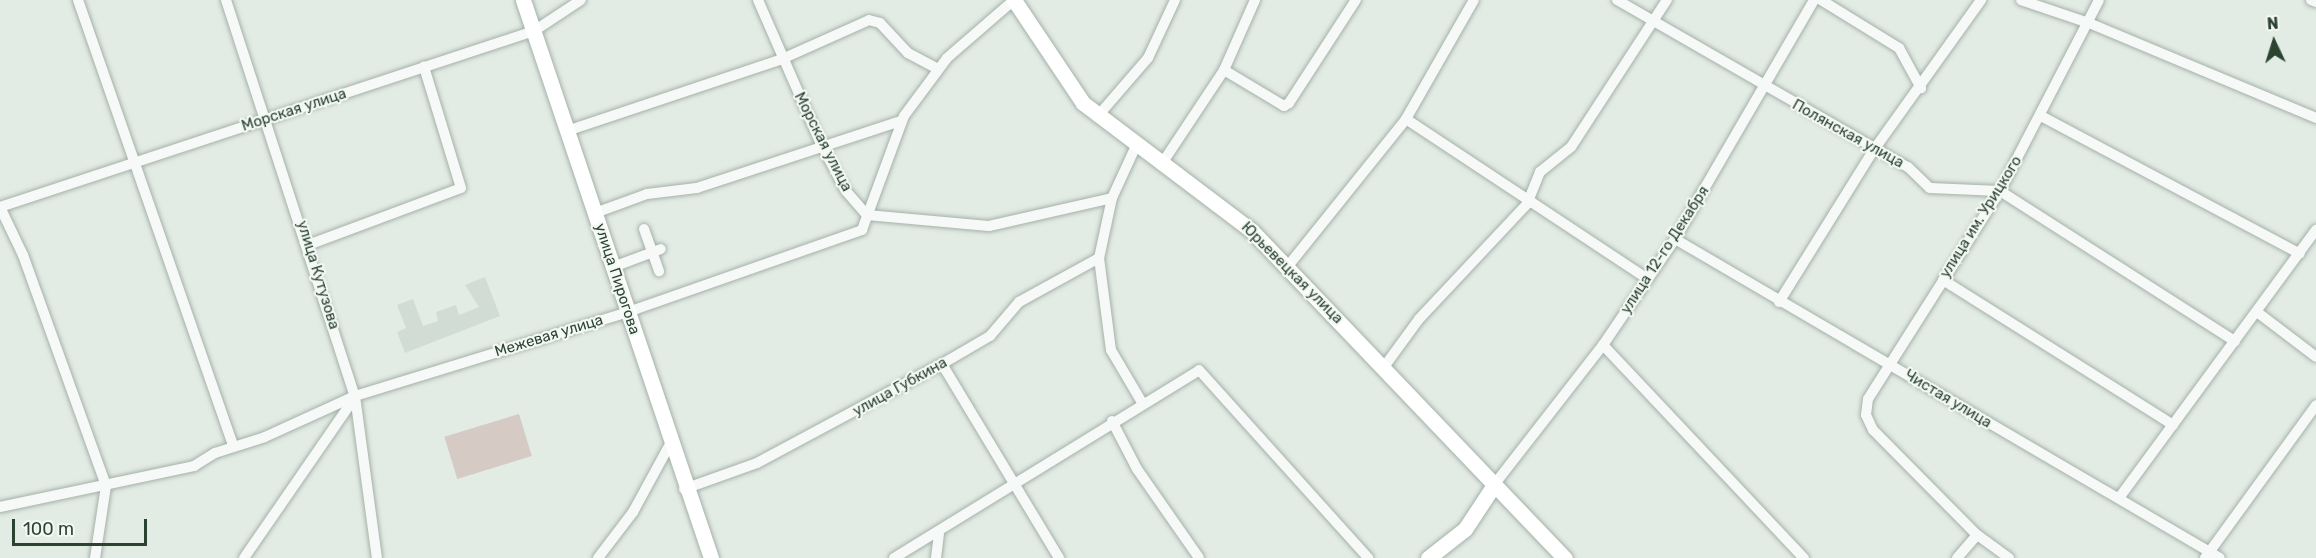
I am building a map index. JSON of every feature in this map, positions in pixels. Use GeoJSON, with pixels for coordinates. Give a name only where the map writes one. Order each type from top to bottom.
{"type":"FeatureCollection","features":[{"type":"Feature","properties":{"kind":"main road","name":"улица Пирогова"},"geometry":{"type":"LineString","coordinates":[[523,0],[628,312],[669,446],[711,558]]}},
{"type":"Feature","properties":{"kind":"main road","name":"Юрьевецкая улица"},"geometry":{"type":"LineString","coordinates":[[1016,1],[1068,85],[1097,117],[1136,148],[1229,209],[1288,266],[1565,558]]}},
{"type":"Feature","properties":{"kind":"main road"},"geometry":{"type":"LineString","coordinates":[[1428,558],[1465,529],[1494,484]]}},
{"type":"Feature","properties":{"kind":"street"},"geometry":{"type":"LineString","coordinates":[[78,0],[233,446]]}},
{"type":"Feature","properties":{"kind":"street","name":"Морская улица"},"geometry":{"type":"LineString","coordinates":[[0,207],[134,160],[534,31],[581,0]]}},
{"type":"Feature","properties":{"kind":"street","name":"Морская улица"},"geometry":{"type":"LineString","coordinates":[[758,0],[821,144],[846,190],[867,215]]}},
{"type":"Feature","properties":{"kind":"street"},"geometry":{"type":"LineString","coordinates":[[1097,117],[1148,58],[1174,0]]}},
{"type":"Feature","properties":{"kind":"street"},"geometry":{"type":"LineString","coordinates":[[1161,165],[1224,69],[1255,0]]}},
{"type":"Feature","properties":{"kind":"street"},"geometry":{"type":"LineString","coordinates":[[1224,69],[1284,106],[1289,103],[1356,0]]}},
{"type":"Feature","properties":{"kind":"street"},"geometry":{"type":"LineString","coordinates":[[1288,266],[1406,119],[1474,0]]}},
{"type":"Feature","properties":{"kind":"street","name":"Полянская улица"},"geometry":{"type":"LineString","coordinates":[[1617,0],[1873,151],[1908,167],[1930,188],[2000,191]]}},
{"type":"Feature","properties":{"kind":"street"},"geometry":{"type":"LineString","coordinates":[[1384,367],[1419,320],[1527,204],[1540,172],[1571,147],[1667,0]]}},
{"type":"Feature","properties":{"kind":"street","name":"улица 12-го Декабря"},"geometry":{"type":"LineString","coordinates":[[1494,484],[1603,345],[1675,239],[1814,0]]}},
{"type":"Feature","properties":{"kind":"street"},"geometry":{"type":"LineString","coordinates":[[1821,0],[1899,48],[1921,88]]}},
{"type":"Feature","properties":{"kind":"street"},"geometry":{"type":"LineString","coordinates":[[1779,302],[1873,151],[1921,88],[1981,0]]}},
{"type":"Feature","properties":{"kind":"street"},"geometry":{"type":"LineString","coordinates":[[2021,0],[2089,22],[2316,118]]}},
{"type":"Feature","properties":{"kind":"street","name":"улица им. Урицкого"},"geometry":{"type":"LineString","coordinates":[[1977,535],[1873,430],[1866,415],[1868,399],[1887,363],[2000,191],[2041,116],[2099,0]]}},
{"type":"Feature","properties":{"kind":"street"},"geometry":{"type":"LineString","coordinates":[[2311,0],[2316,2]]}},
{"type":"Feature","properties":{"kind":"street","name":"улица Кутузова"},"geometry":{"type":"LineString","coordinates":[[231,1],[356,396],[377,558]]}},
{"type":"Feature","properties":{"kind":"street","name":"Межевая улица"},"geometry":{"type":"LineString","coordinates":[[0,507],[194,466],[233,446],[356,396],[628,312],[862,230],[901,121],[938,69],[1016,1]]}},
{"type":"Feature","properties":{"kind":"street"},"geometry":{"type":"LineString","coordinates":[[567,131],[782,59],[875,20],[908,53],[938,69]]}},
{"type":"Feature","properties":{"kind":"street"},"geometry":{"type":"LineString","coordinates":[[309,245],[461,188],[424,67]]}},
{"type":"Feature","properties":{"kind":"street"},"geometry":{"type":"LineString","coordinates":[[2041,116],[2300,254]]}},
{"type":"Feature","properties":{"kind":"street"},"geometry":{"type":"LineString","coordinates":[[1406,119],[1527,204],[1648,279]]}},
{"type":"Feature","properties":{"kind":"street"},"geometry":{"type":"LineString","coordinates":[[595,213],[647,194],[717,182],[821,144],[901,121]]}},
{"type":"Feature","properties":{"kind":"street"},"geometry":{"type":"LineString","coordinates":[[1136,148],[1112,198],[1099,258],[1111,350],[1141,401]]}},
{"type":"Feature","properties":{"kind":"street"},"geometry":{"type":"LineString","coordinates":[[2000,191],[2235,341]]}},
{"type":"Feature","properties":{"kind":"street"},"geometry":{"type":"LineString","coordinates":[[867,215],[989,226],[1112,198]]}},
{"type":"Feature","properties":{"kind":"street"},"geometry":{"type":"LineString","coordinates":[[0,207],[23,255],[106,486],[95,558]]}},
{"type":"Feature","properties":{"kind":"street"},"geometry":{"type":"LineString","coordinates":[[644,229],[657,250],[659,271]]}},
{"type":"Feature","properties":{"kind":"street"},"geometry":{"type":"LineString","coordinates":[[2119,498],[2316,230]]}},
{"type":"Feature","properties":{"kind":"street","name":"Чистая улица"},"geometry":{"type":"LineString","coordinates":[[1675,239],[1779,302],[2119,498],[2207,554],[2220,558]]}},
{"type":"Feature","properties":{"kind":"street"},"geometry":{"type":"LineString","coordinates":[[613,267],[657,250]]}},
{"type":"Feature","properties":{"kind":"street","name":"улица Губкина"},"geometry":{"type":"LineString","coordinates":[[684,489],[757,463],[942,364],[990,336],[1019,302],[1099,258]]}},
{"type":"Feature","properties":{"kind":"street"},"geometry":{"type":"LineString","coordinates":[[1943,280],[2173,425]]}},
{"type":"Feature","properties":{"kind":"street"},"geometry":{"type":"LineString","coordinates":[[2257,312],[2316,357]]}},
{"type":"Feature","properties":{"kind":"street"},"geometry":{"type":"LineString","coordinates":[[1603,345],[1804,558]]}},
{"type":"Feature","properties":{"kind":"street"},"geometry":{"type":"LineString","coordinates":[[942,364],[1059,558]]}},
{"type":"Feature","properties":{"kind":"street"},"geometry":{"type":"LineString","coordinates":[[894,558],[939,534],[1016,486],[1141,401],[1199,370],[1368,558]]}},
{"type":"Feature","properties":{"kind":"street"},"geometry":{"type":"LineString","coordinates":[[244,558],[356,396]]}},
{"type":"Feature","properties":{"kind":"street"},"geometry":{"type":"LineString","coordinates":[[2207,554],[2316,405]]}},
{"type":"Feature","properties":{"kind":"street"},"geometry":{"type":"LineString","coordinates":[[1112,421],[1199,558]]}},
{"type":"Feature","properties":{"kind":"street"},"geometry":{"type":"LineString","coordinates":[[598,558],[633,512],[669,446]]}},
{"type":"Feature","properties":{"kind":"street"},"geometry":{"type":"LineString","coordinates":[[936,558],[939,534]]}},
{"type":"Feature","properties":{"kind":"street"},"geometry":{"type":"LineString","coordinates":[[1957,558],[1977,535],[2009,558]]}},
{"type":"Feature","properties":{"kind":"shaded area"},"geometry":{"type":"Polygon","coordinates":[[[485,277],[500,316],[405,353],[397,332],[406,328],[397,305],[413,299],[423,326],[438,321],[436,312],[456,305],[459,315],[479,307],[465,285],[485,277]]]}},
{"type":"Feature","properties":{"kind":"shaded area"},"geometry":{"type":"Polygon","coordinates":[[[519,414],[532,456],[457,479],[444,437],[519,414]]]}}]}
